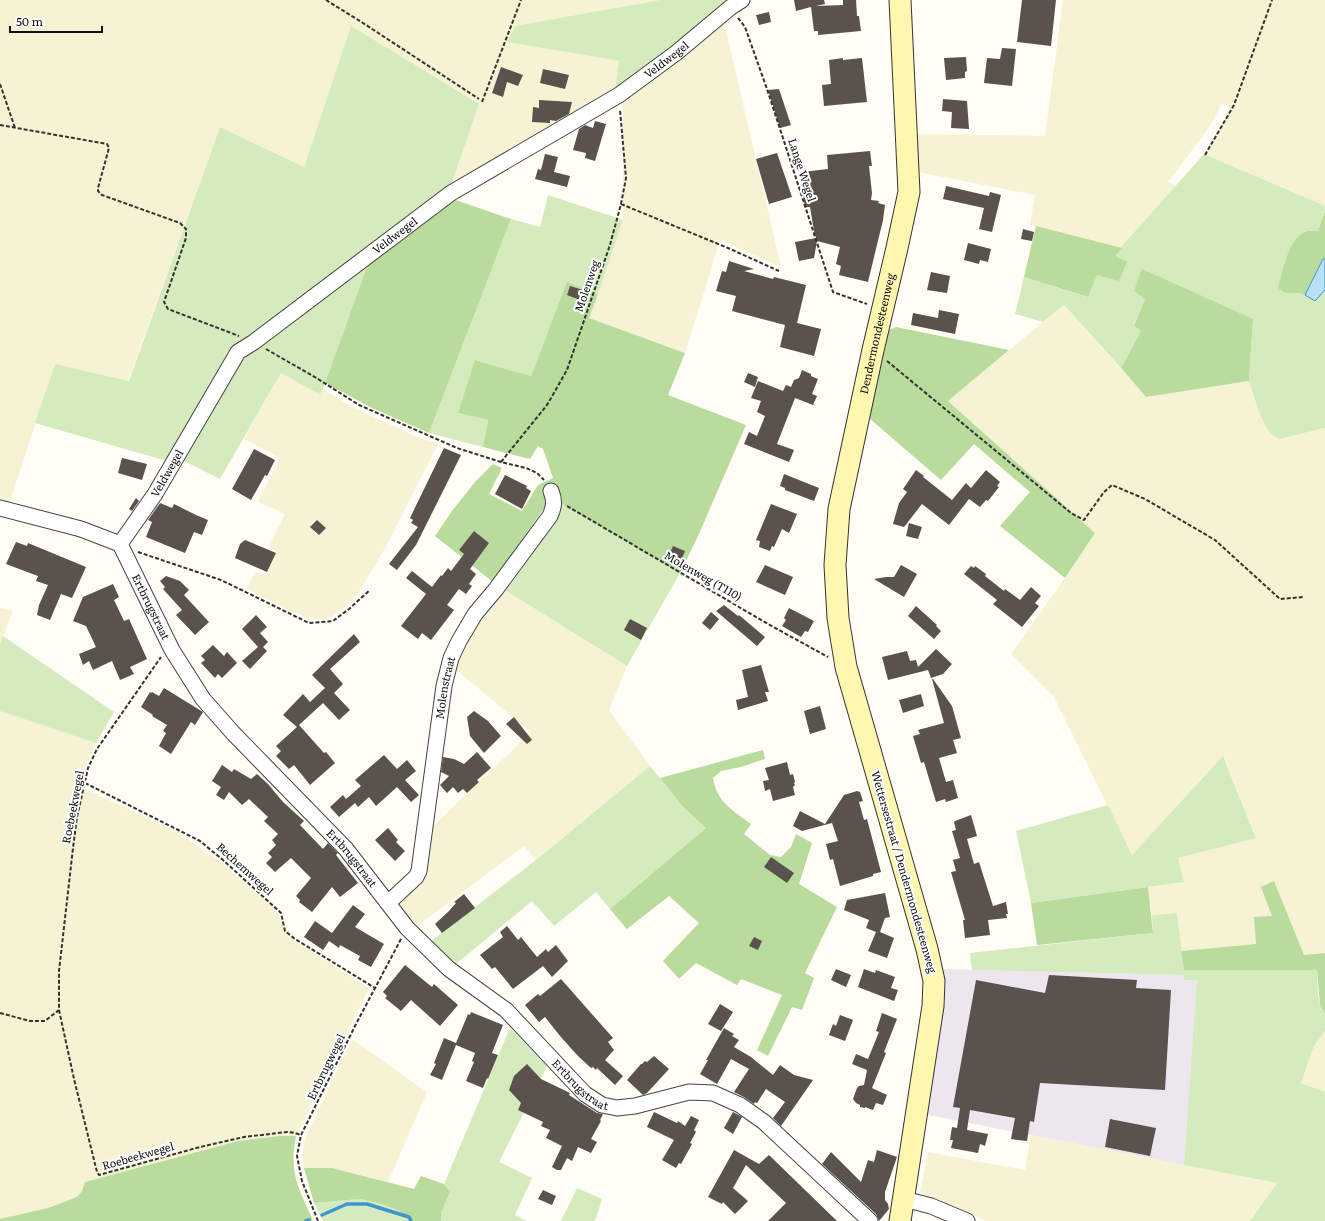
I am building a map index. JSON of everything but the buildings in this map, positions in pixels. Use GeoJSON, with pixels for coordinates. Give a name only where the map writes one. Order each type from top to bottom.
{"type":"FeatureCollection","features":[{"type":"Feature","properties":{"kind":"main road","name":"Dendermondesteenweg"},"geometry":{"type":"LineString","coordinates":[[846,667],[838,618],[835,565],[839,509],[909,192],[900,0]]}},
{"type":"Feature","properties":{"kind":"main road","name":"Wettersestraat / Dendermondesteenweg"},"geometry":{"type":"LineString","coordinates":[[846,667],[927,949],[934,981],[933,1006],[900,1221]]}},
{"type":"Feature","properties":{"kind":"street","name":"Veldwegel"},"geometry":{"type":"LineString","coordinates":[[120,544],[155,494],[238,352],[254,342],[451,193],[619,95],[676,53],[736,4]]}},
{"type":"Feature","properties":{"kind":"street","name":"Molenstraat"},"geometry":{"type":"LineString","coordinates":[[388,903],[416,876],[419,871],[444,686],[451,658],[475,614],[496,590],[550,516],[554,507],[552,494]]}},
{"type":"Feature","properties":{"kind":"street"},"geometry":{"type":"LineString","coordinates":[[0,508],[81,529],[120,544]]}},
{"type":"Feature","properties":{"kind":"street","name":"Ertbrugstraat"},"geometry":{"type":"LineString","coordinates":[[120,544],[169,645],[203,699],[233,733],[346,849],[407,928],[450,969],[506,1010],[585,1094],[602,1105],[617,1108],[629,1107],[689,1092],[713,1093],[740,1105],[764,1122],[870,1221]]}},
{"type":"Feature","properties":{"kind":"street"},"geometry":{"type":"LineString","coordinates":[[904,1199],[931,1206],[967,1221]]}},
{"type":"Feature","properties":{"kind":"path"},"geometry":{"type":"LineString","coordinates":[[326,0],[479,99]]}},
{"type":"Feature","properties":{"kind":"path"},"geometry":{"type":"LineString","coordinates":[[482,102],[521,0]]}},
{"type":"Feature","properties":{"kind":"path"},"geometry":{"type":"LineString","coordinates":[[1204,155],[1234,106],[1272,0]]}},
{"type":"Feature","properties":{"kind":"path","name":"Lange Wegel"},"geometry":{"type":"LineString","coordinates":[[736,4],[834,292],[883,310]]}},
{"type":"Feature","properties":{"kind":"path"},"geometry":{"type":"LineString","coordinates":[[0,84],[15,128]]}},
{"type":"Feature","properties":{"kind":"path","name":"Molenweg"},"geometry":{"type":"LineString","coordinates":[[501,462],[546,405],[567,370],[607,252],[621,204],[626,178],[619,95]]}},
{"type":"Feature","properties":{"kind":"path"},"geometry":{"type":"LineString","coordinates":[[0,125],[106,144],[108,148],[98,188],[100,193],[180,223],[184,226],[186,229],[186,238],[164,302],[168,309],[254,342],[318,379],[359,405],[457,448],[526,468],[537,473],[543,478],[552,494]]}},
{"type":"Feature","properties":{"kind":"path"},"geometry":{"type":"LineString","coordinates":[[621,204],[728,248],[778,271]]}},
{"type":"Feature","properties":{"kind":"path"},"geometry":{"type":"LineString","coordinates":[[873,350],[1071,513],[1084,520],[1104,492],[1112,485],[1145,498],[1215,540],[1280,599],[1304,597]]}},
{"type":"Feature","properties":{"kind":"path","name":"Molenweg (T110)"},"geometry":{"type":"LineString","coordinates":[[552,494],[768,624],[846,667]]}},
{"type":"Feature","properties":{"kind":"path"},"geometry":{"type":"LineString","coordinates":[[120,544],[131,550],[221,580],[309,623],[333,620],[349,609],[370,590]]}},
{"type":"Feature","properties":{"kind":"path","name":"Roebeekwegel"},"geometry":{"type":"LineString","coordinates":[[169,645],[97,749],[88,768],[77,818],[59,971],[59,1010],[97,1172],[99,1175],[200,1147],[244,1137],[287,1132],[301,1135]]}},
{"type":"Feature","properties":{"kind":"path","name":"Bechemwegel"},"geometry":{"type":"LineString","coordinates":[[85,783],[200,841],[281,913],[285,931],[295,939],[375,988]]}},
{"type":"Feature","properties":{"kind":"path","name":"Ertbrugwegel"},"geometry":{"type":"LineString","coordinates":[[318,1221],[302,1181],[296,1156],[301,1135],[356,1024],[407,928]]}},
{"type":"Feature","properties":{"kind":"path"},"geometry":{"type":"LineString","coordinates":[[0,1013],[30,1021],[45,1021],[59,1010]]}},
{"type":"Feature","properties":{"kind":"shaded area"},"geometry":{"type":"Polygon","coordinates":[[[0,0],[660,0],[515,26],[507,42],[619,61],[615,89],[450,188],[351,27],[304,167],[220,127],[128,381],[55,364],[9,504],[0,501],[0,0]]]}},
{"type":"Feature","properties":{"kind":"shaded area"},"geometry":{"type":"Polygon","coordinates":[[[1063,0],[1325,0],[1325,206],[1204,154],[1231,109],[1222,104],[1210,126],[1168,182],[1176,186],[1122,248],[1030,225],[1035,195],[918,172],[917,134],[1045,136],[1063,0]]]}},
{"type":"Feature","properties":{"kind":"shaded area"},"geometry":{"type":"Polygon","coordinates":[[[723,18],[781,267],[720,240],[685,353],[589,318],[623,220],[623,98],[723,18]]]}},
{"type":"Feature","properties":{"kind":"shaded area"},"geometry":{"type":"Polygon","coordinates":[[[1064,305],[1146,397],[1249,381],[1259,414],[1279,439],[1325,428],[1325,953],[1304,955],[1273,916],[1256,944],[1181,951],[1177,913],[1152,915],[1148,887],[1184,882],[1178,858],[1256,837],[1224,757],[1132,855],[1054,697],[1011,654],[1095,533],[948,401],[1064,305]]]}},
{"type":"Feature","properties":{"kind":"shaded area"},"geometry":{"type":"Polygon","coordinates":[[[281,373],[320,395],[323,389],[352,407],[413,435],[438,444],[387,545],[359,592],[351,602],[326,619],[311,619],[293,612],[247,589],[255,572],[266,575],[278,551],[269,547],[285,514],[258,502],[280,458],[244,439],[281,373]]]}},
{"type":"Feature","properties":{"kind":"shaded area"},"geometry":{"type":"Polygon","coordinates":[[[503,589],[627,666],[609,710],[650,766],[536,860],[524,846],[416,927],[397,905],[415,882],[429,830],[531,732],[454,668],[465,637],[503,589]]]}},
{"type":"Feature","properties":{"kind":"shaded area"},"geometry":{"type":"Polygon","coordinates":[[[0,608],[13,611],[0,644],[0,608]]]}},
{"type":"Feature","properties":{"kind":"shaded area"},"geometry":{"type":"Polygon","coordinates":[[[0,711],[96,743],[79,786],[171,829],[216,858],[274,908],[295,941],[369,988],[296,1136],[280,1136],[238,1141],[85,1182],[82,1191],[77,1197],[48,1208],[0,1219],[0,711]]]}},
{"type":"Feature","properties":{"kind":"shaded area"},"geometry":{"type":"Polygon","coordinates":[[[941,969],[1184,975],[1184,980],[1198,980],[1184,1165],[923,1114],[941,969]]]}},
{"type":"Feature","properties":{"kind":"shaded area"},"geometry":{"type":"Polygon","coordinates":[[[1325,1031],[1325,1092],[1301,1083],[1314,1046],[1325,1031]]]}},
{"type":"Feature","properties":{"kind":"shaded area"},"geometry":{"type":"Polygon","coordinates":[[[352,1039],[427,1092],[388,1182],[332,1168],[304,1168],[302,1154],[306,1136],[352,1039]]]}},
{"type":"Feature","properties":{"kind":"shaded area"},"geometry":{"type":"Polygon","coordinates":[[[1031,1135],[1277,1183],[1250,1221],[987,1221],[920,1194],[928,1152],[1025,1170],[1031,1135]]]}},
{"type":"Feature","properties":{"kind":"green space"},"geometry":{"type":"Polygon","coordinates":[[[660,0],[729,0],[671,51],[615,89],[619,61],[507,42],[515,26],[660,0]]]}},
{"type":"Feature","properties":{"kind":"green space"},"geometry":{"type":"Polygon","coordinates":[[[351,26],[479,104],[450,188],[238,345],[167,461],[35,423],[55,364],[129,381],[220,127],[304,167],[351,26]]]}},
{"type":"Feature","properties":{"kind":"green space"},"geometry":{"type":"Polygon","coordinates":[[[1204,154],[1325,206],[1325,211],[1318,231],[1311,230],[1289,251],[1279,287],[1285,293],[1325,290],[1325,428],[1279,439],[1270,433],[1259,413],[1249,381],[1253,319],[1145,299],[1134,326],[1141,331],[1121,368],[1064,305],[1043,322],[1015,314],[1024,277],[1087,297],[1097,274],[1204,154]]]}},
{"type":"Feature","properties":{"kind":"green space"},"geometry":{"type":"Polygon","coordinates":[[[548,195],[623,220],[598,294],[567,283],[531,376],[476,360],[458,413],[488,420],[483,447],[429,433],[511,219],[540,227],[548,195]]]}},
{"type":"Feature","properties":{"kind":"green space"},"geometry":{"type":"Polygon","coordinates":[[[450,198],[511,219],[429,433],[372,408],[325,383],[369,261],[450,198]]]}},
{"type":"Feature","properties":{"kind":"green space"},"geometry":{"type":"Polygon","coordinates":[[[1325,211],[1325,259],[1323,259],[1305,295],[1301,293],[1285,293],[1278,288],[1289,250],[1293,243],[1306,231],[1318,231],[1325,211]]]}},
{"type":"Feature","properties":{"kind":"green space"},"geometry":{"type":"Polygon","coordinates":[[[1036,226],[1122,248],[1115,256],[1127,262],[1119,281],[1097,275],[1088,297],[1024,277],[1036,226]]]}},
{"type":"Feature","properties":{"kind":"green space"},"geometry":{"type":"Polygon","coordinates":[[[369,261],[320,395],[281,373],[220,479],[180,459],[245,352],[369,261]]]}},
{"type":"Feature","properties":{"kind":"green space"},"geometry":{"type":"Polygon","coordinates":[[[1142,269],[1253,319],[1249,381],[1146,397],[1121,368],[1141,331],[1134,326],[1145,299],[1134,291],[1142,269]]]}},
{"type":"Feature","properties":{"kind":"green space"},"geometry":{"type":"Polygon","coordinates":[[[567,282],[598,294],[589,318],[685,353],[668,395],[746,425],[699,534],[680,573],[551,498],[493,582],[435,536],[452,511],[475,482],[493,464],[502,468],[489,494],[522,511],[538,485],[553,478],[543,449],[538,446],[530,459],[483,447],[488,420],[458,413],[475,360],[531,376],[567,282]]]}},
{"type":"Feature","properties":{"kind":"green space"},"geometry":{"type":"Polygon","coordinates":[[[896,327],[1009,350],[948,401],[1095,533],[1065,578],[1000,526],[1030,492],[974,444],[941,480],[869,418],[889,330],[896,327]]]}},
{"type":"Feature","properties":{"kind":"green space"},"geometry":{"type":"Polygon","coordinates":[[[559,503],[680,573],[627,666],[503,589],[559,503]]]}},
{"type":"Feature","properties":{"kind":"green space"},"geometry":{"type":"Polygon","coordinates":[[[3,636],[114,712],[96,743],[0,711],[0,644],[3,636]]]}},
{"type":"Feature","properties":{"kind":"green space"},"geometry":{"type":"Polygon","coordinates":[[[763,750],[765,759],[741,767],[721,771],[713,778],[718,793],[726,805],[751,824],[744,834],[770,855],[781,857],[791,847],[796,834],[812,843],[799,884],[837,907],[805,973],[814,978],[802,1010],[792,1007],[768,1056],[757,1050],[782,995],[741,979],[737,985],[696,963],[679,979],[663,961],[699,923],[669,896],[627,929],[610,909],[706,828],[682,806],[660,778],[763,750]]]}},
{"type":"Feature","properties":{"kind":"green space"},"geometry":{"type":"Polygon","coordinates":[[[1223,756],[1256,838],[1178,858],[1184,882],[1031,903],[1016,831],[1108,805],[1132,855],[1223,756]]]}},
{"type":"Feature","properties":{"kind":"green space"},"geometry":{"type":"Polygon","coordinates":[[[650,766],[682,806],[706,828],[610,909],[596,892],[554,926],[532,901],[456,964],[430,942],[536,860],[650,766]]]}},
{"type":"Feature","properties":{"kind":"green space"},"geometry":{"type":"Polygon","coordinates":[[[1274,881],[1304,955],[1325,953],[1325,1014],[1320,1005],[1317,970],[1184,970],[1181,951],[1256,944],[1254,917],[1272,916],[1261,887],[1274,881]]]}},
{"type":"Feature","properties":{"kind":"green space"},"geometry":{"type":"Polygon","coordinates":[[[1148,887],[1153,933],[1037,945],[1031,903],[1148,887]]]}},
{"type":"Feature","properties":{"kind":"green space"},"geometry":{"type":"Polygon","coordinates":[[[1177,913],[1184,970],[1317,970],[1320,1005],[1325,1014],[1325,1031],[1314,1046],[1301,1083],[1325,1092],[1325,1221],[1250,1221],[1277,1183],[1184,1165],[1197,980],[1184,980],[1183,975],[972,970],[970,953],[1153,933],[1152,915],[1177,913]]]}},
{"type":"Feature","properties":{"kind":"green space"},"geometry":{"type":"Polygon","coordinates":[[[510,1028],[547,1066],[499,1162],[532,1178],[515,1215],[527,1221],[441,1221],[441,1213],[450,1192],[444,1184],[510,1028]]]}},
{"type":"Feature","properties":{"kind":"green space"},"geometry":{"type":"Polygon","coordinates":[[[280,1136],[296,1136],[294,1149],[294,1170],[299,1189],[313,1220],[311,1221],[0,1221],[0,1219],[48,1208],[77,1197],[82,1191],[85,1182],[238,1141],[280,1136]]]}},
{"type":"Feature","properties":{"kind":"green space"},"geometry":{"type":"Polygon","coordinates":[[[304,1168],[332,1168],[414,1189],[421,1176],[444,1184],[450,1192],[441,1213],[441,1221],[414,1221],[397,1210],[360,1199],[314,1203],[304,1168]]]}},
{"type":"Feature","properties":{"kind":"green space"},"geometry":{"type":"Polygon","coordinates":[[[577,1188],[602,1199],[595,1221],[561,1221],[577,1188]]]}},
{"type":"Feature","properties":{"kind":"green space"},"geometry":{"type":"Polygon","coordinates":[[[360,1199],[397,1210],[414,1221],[323,1221],[314,1203],[360,1199]]]}},
{"type":"Feature","properties":{"kind":"water"},"geometry":{"type":"Polygon","coordinates":[[[1323,259],[1325,259],[1325,290],[1315,301],[1305,295],[1323,259]]]}},
{"type":"Feature","properties":{"kind":"waterway"},"geometry":{"type":"LineString","coordinates":[[322,1215],[347,1204],[367,1204],[409,1217],[411,1221]]}}]}
